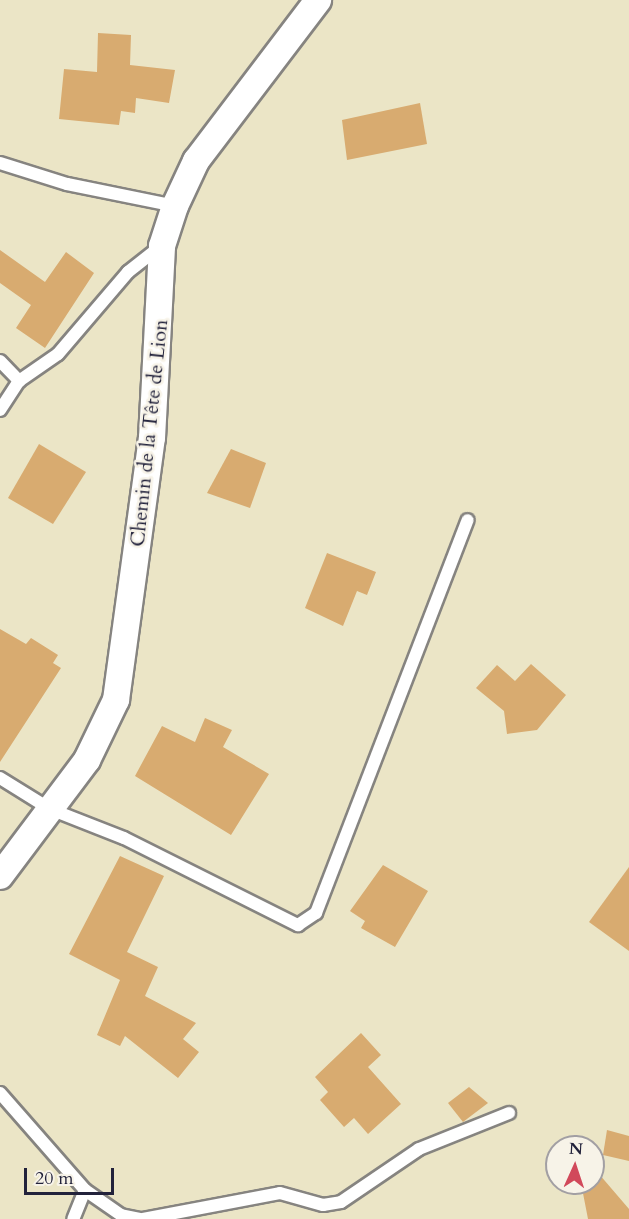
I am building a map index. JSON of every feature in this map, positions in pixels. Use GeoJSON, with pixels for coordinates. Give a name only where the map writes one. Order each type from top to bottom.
{"type":"FeatureCollection","features":[{"type":"Feature","properties":{"kind":"street","name":"Chemin de la Tête de Lion"},"geometry":{"type":"LineString","coordinates":[[0,876],[87,760],[116,700],[152,438],[162,246],[175,206],[196,161],[318,0]]}},
{"type":"Feature","properties":{"kind":"lane"},"geometry":{"type":"LineString","coordinates":[[0,163],[67,184],[175,206]]}},
{"type":"Feature","properties":{"kind":"lane"},"geometry":{"type":"LineString","coordinates":[[0,410],[19,381],[58,354],[129,272],[162,246]]}},
{"type":"Feature","properties":{"kind":"lane"},"geometry":{"type":"LineString","coordinates":[[0,361],[19,381]]}},
{"type":"Feature","properties":{"kind":"lane"},"geometry":{"type":"LineString","coordinates":[[0,778],[50,810],[124,838],[298,925],[316,913],[468,520]]}},
{"type":"Feature","properties":{"kind":"lane"},"geometry":{"type":"LineString","coordinates":[[0,1093],[86,1190],[121,1215],[141,1219],[280,1193],[323,1205],[340,1202],[418,1149],[509,1113]]}},
{"type":"Feature","properties":{"kind":"lane"},"geometry":{"type":"LineString","coordinates":[[73,1219],[86,1190]]}},
{"type":"Feature","properties":{"kind":"building"},"geometry":{"type":"Polygon","coordinates":[[[98,33],[131,35],[130,65],[175,70],[169,103],[136,98],[135,113],[121,111],[119,125],[59,119],[64,69],[97,72],[98,33]]]}},
{"type":"Feature","properties":{"kind":"building"},"geometry":{"type":"Polygon","coordinates":[[[420,103],[427,144],[347,160],[342,120],[420,103]]]}},
{"type":"Feature","properties":{"kind":"building"},"geometry":{"type":"Polygon","coordinates":[[[0,250],[45,282],[66,252],[94,273],[45,348],[16,328],[31,305],[0,283],[0,250]]]}},
{"type":"Feature","properties":{"kind":"building"},"geometry":{"type":"Polygon","coordinates":[[[39,444],[86,472],[53,524],[8,498],[39,444]]]}},
{"type":"Feature","properties":{"kind":"building"},"geometry":{"type":"Polygon","coordinates":[[[231,449],[266,463],[250,508],[207,493],[231,449]]]}},
{"type":"Feature","properties":{"kind":"building"},"geometry":{"type":"Polygon","coordinates":[[[327,553],[376,572],[367,595],[357,591],[343,626],[305,608],[327,553]]]}},
{"type":"Feature","properties":{"kind":"building"},"geometry":{"type":"Polygon","coordinates":[[[0,629],[26,644],[31,638],[58,655],[53,663],[61,668],[0,762],[0,629]]]}},
{"type":"Feature","properties":{"kind":"building"},"geometry":{"type":"Polygon","coordinates":[[[531,664],[566,695],[537,730],[507,734],[504,711],[476,688],[497,665],[515,681],[531,664]]]}},
{"type":"Feature","properties":{"kind":"building"},"geometry":{"type":"Polygon","coordinates":[[[205,718],[232,730],[223,747],[269,774],[231,835],[135,776],[162,726],[195,742],[205,718]]]}},
{"type":"Feature","properties":{"kind":"building"},"geometry":{"type":"Polygon","coordinates":[[[120,856],[164,876],[127,952],[158,967],[145,996],[196,1023],[183,1039],[199,1052],[178,1078],[125,1036],[120,1046],[97,1035],[120,980],[69,954],[120,856]]]}},
{"type":"Feature","properties":{"kind":"building"},"geometry":{"type":"Polygon","coordinates":[[[383,865],[428,891],[395,947],[361,928],[365,921],[350,911],[383,865]]]}},
{"type":"Feature","properties":{"kind":"building"},"geometry":{"type":"Polygon","coordinates":[[[629,867],[629,951],[589,922],[629,867]]]}},
{"type":"Feature","properties":{"kind":"building"},"geometry":{"type":"Polygon","coordinates":[[[361,1033],[381,1055],[368,1067],[401,1104],[368,1134],[354,1118],[344,1127],[320,1100],[328,1092],[315,1077],[361,1033]]]}},
{"type":"Feature","properties":{"kind":"building"},"geometry":{"type":"Polygon","coordinates":[[[469,1087],[488,1103],[463,1122],[448,1103],[469,1087]]]}},
{"type":"Feature","properties":{"kind":"building"},"geometry":{"type":"Polygon","coordinates":[[[607,1130],[629,1136],[629,1161],[605,1155],[607,1130]]]}},
{"type":"Feature","properties":{"kind":"building"},"geometry":{"type":"Polygon","coordinates":[[[605,1181],[629,1209],[629,1219],[588,1219],[583,1195],[605,1195],[605,1181]]]}}]}
